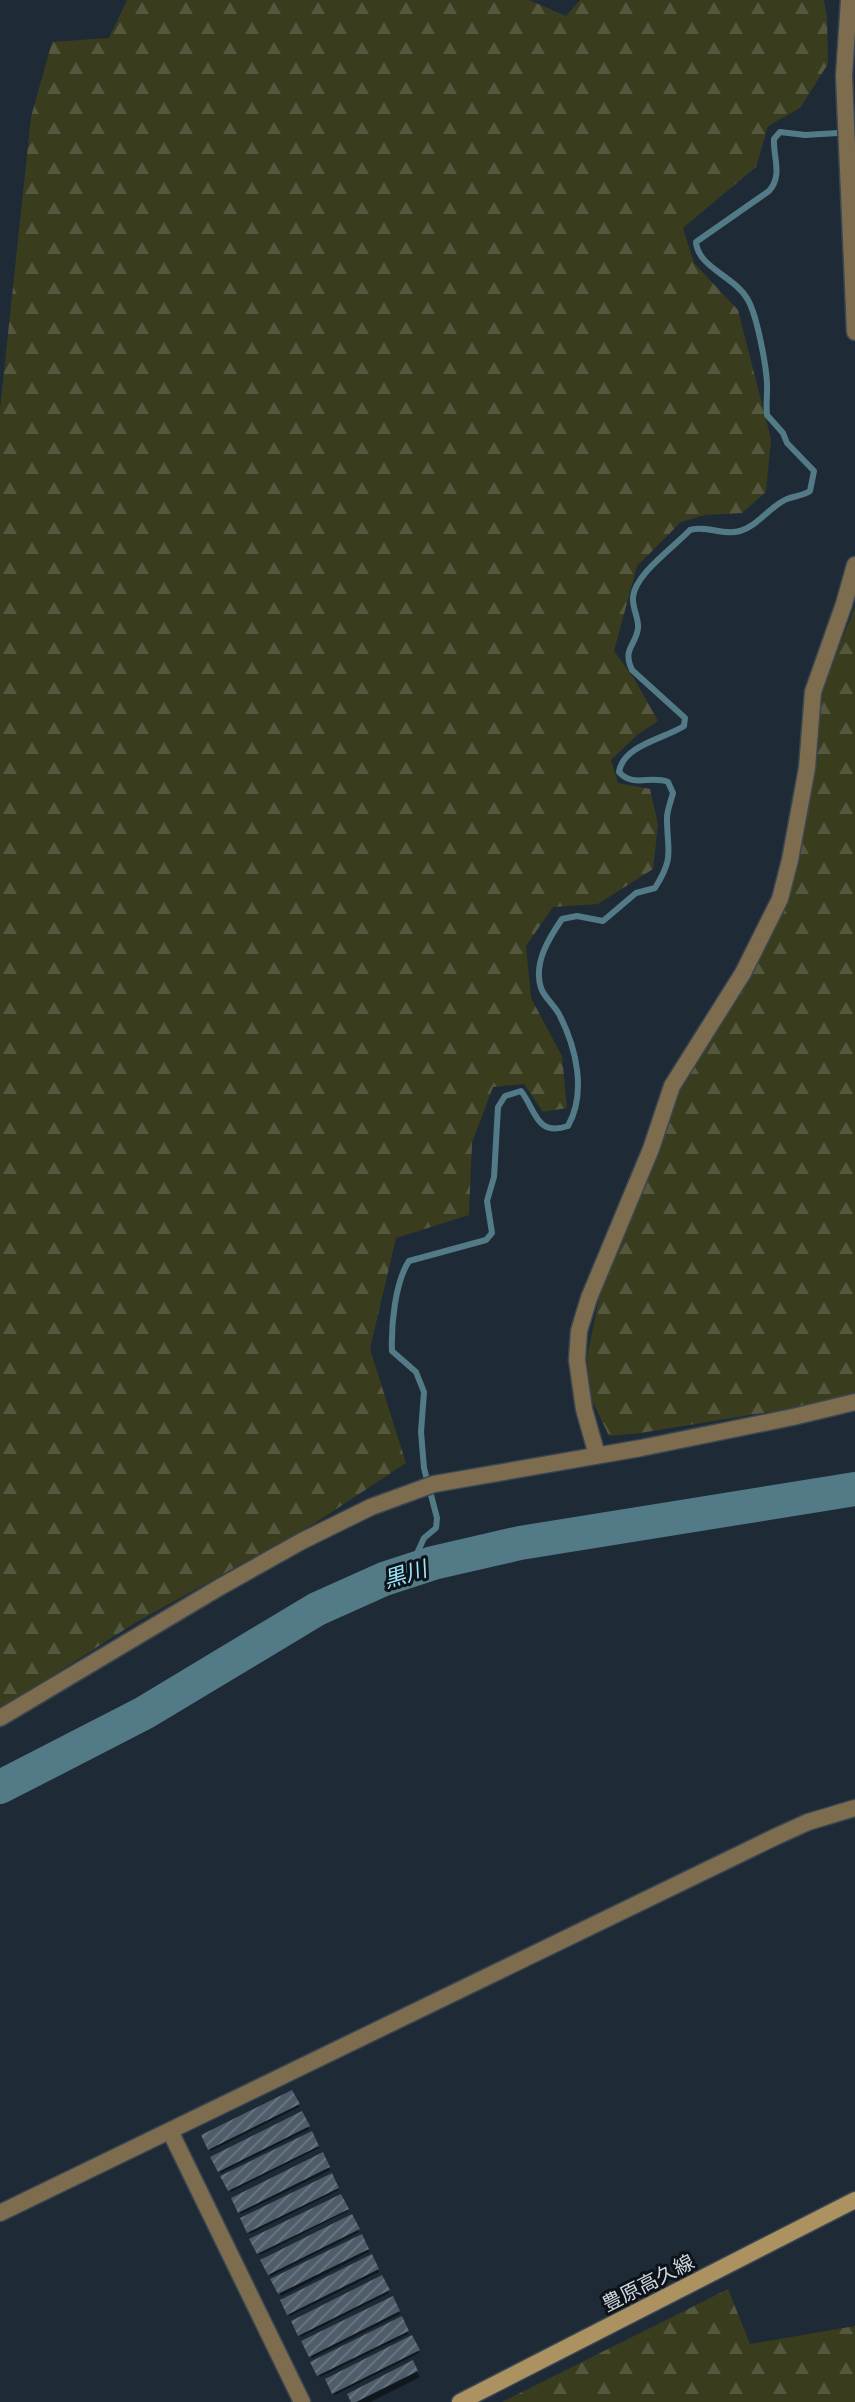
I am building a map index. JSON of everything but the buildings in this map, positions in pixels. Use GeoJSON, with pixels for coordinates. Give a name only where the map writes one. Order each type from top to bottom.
{"type":"FeatureCollection","features":[{"type":"Feature","properties":{"kind":"main road","name":"豊原高久線"},"geometry":{"type":"LineString","coordinates":[[460,2402],[855,2200]]}},
{"type":"Feature","properties":{"kind":"street"},"geometry":{"type":"LineString","coordinates":[[849,0],[844,76],[855,332]]}},
{"type":"Feature","properties":{"kind":"street"},"geometry":{"type":"LineString","coordinates":[[597,1455],[584,1409],[577,1360],[579,1331],[589,1298],[651,1149],[672,1086],[743,973],[780,899],[807,768],[813,692],[855,565]]}},
{"type":"Feature","properties":{"kind":"street"},"geometry":{"type":"LineString","coordinates":[[0,1718],[302,1541],[371,1507],[434,1484],[793,1417],[855,1402]]}},
{"type":"Feature","properties":{"kind":"street"},"geometry":{"type":"LineString","coordinates":[[0,2213],[775,1837],[808,1822],[855,1808]]}},
{"type":"Feature","properties":{"kind":"street"},"geometry":{"type":"LineString","coordinates":[[170,2131],[302,2402]]}},
{"type":"Feature","properties":{"kind":"green space"},"geometry":{"type":"Polygon","coordinates":[[[127,0],[529,0],[566,16],[580,0],[824,0],[828,64],[800,108],[768,126],[756,167],[683,228],[694,263],[738,310],[771,439],[766,492],[742,513],[705,515],[681,522],[637,566],[614,651],[658,721],[637,735],[611,760],[618,783],[650,789],[658,824],[653,869],[598,904],[553,907],[526,946],[531,998],[562,1056],[567,1108],[543,1112],[524,1084],[493,1087],[472,1143],[469,1215],[396,1238],[370,1349],[406,1463],[315,1523],[135,1623],[0,1709],[0,409],[31,117],[52,42],[109,38],[127,0]]]}},
{"type":"Feature","properties":{"kind":"green space"},"geometry":{"type":"Polygon","coordinates":[[[855,607],[855,1398],[609,1436],[591,1398],[587,1357],[600,1294],[679,1089],[750,977],[786,900],[799,859],[821,692],[855,607]]]}},
{"type":"Feature","properties":{"kind":"green space"},"geometry":{"type":"Polygon","coordinates":[[[728,2289],[750,2344],[855,2326],[855,2402],[502,2402],[728,2289]]]}},
{"type":"Feature","properties":{"kind":"waterway"},"geometry":{"type":"LineString","coordinates":[[409,1571],[424,1538],[436,1528],[437,1518],[424,1468],[421,1432],[424,1392],[416,1372],[392,1351],[393,1317],[400,1280],[409,1261],[486,1240],[492,1233],[487,1201],[494,1177],[498,1107],[505,1096],[521,1091],[543,1125],[549,1128],[568,1126],[577,1099],[577,1070],[565,1027],[541,988],[539,969],[544,951],[562,919],[577,916],[603,921],[636,893],[655,888],[668,861],[667,815],[673,793],[668,782],[630,779],[619,772],[628,755],[684,726],[685,718],[632,670],[629,663],[629,652],[638,628],[633,601],[635,588],[648,570],[690,530],[740,531],[753,525],[781,502],[810,491],[814,471],[787,443],[783,433],[767,415],[764,358],[748,300],[735,284],[703,259],[696,242],[769,191],[776,179],[774,139],[780,132],[805,135],[855,132]]}},
{"type":"Feature","properties":{"kind":"waterway","name":"黒川"},"geometry":{"type":"LineString","coordinates":[[0,1787],[144,1713],[317,1609],[384,1579],[433,1563],[520,1543],[855,1489]]}}]}
